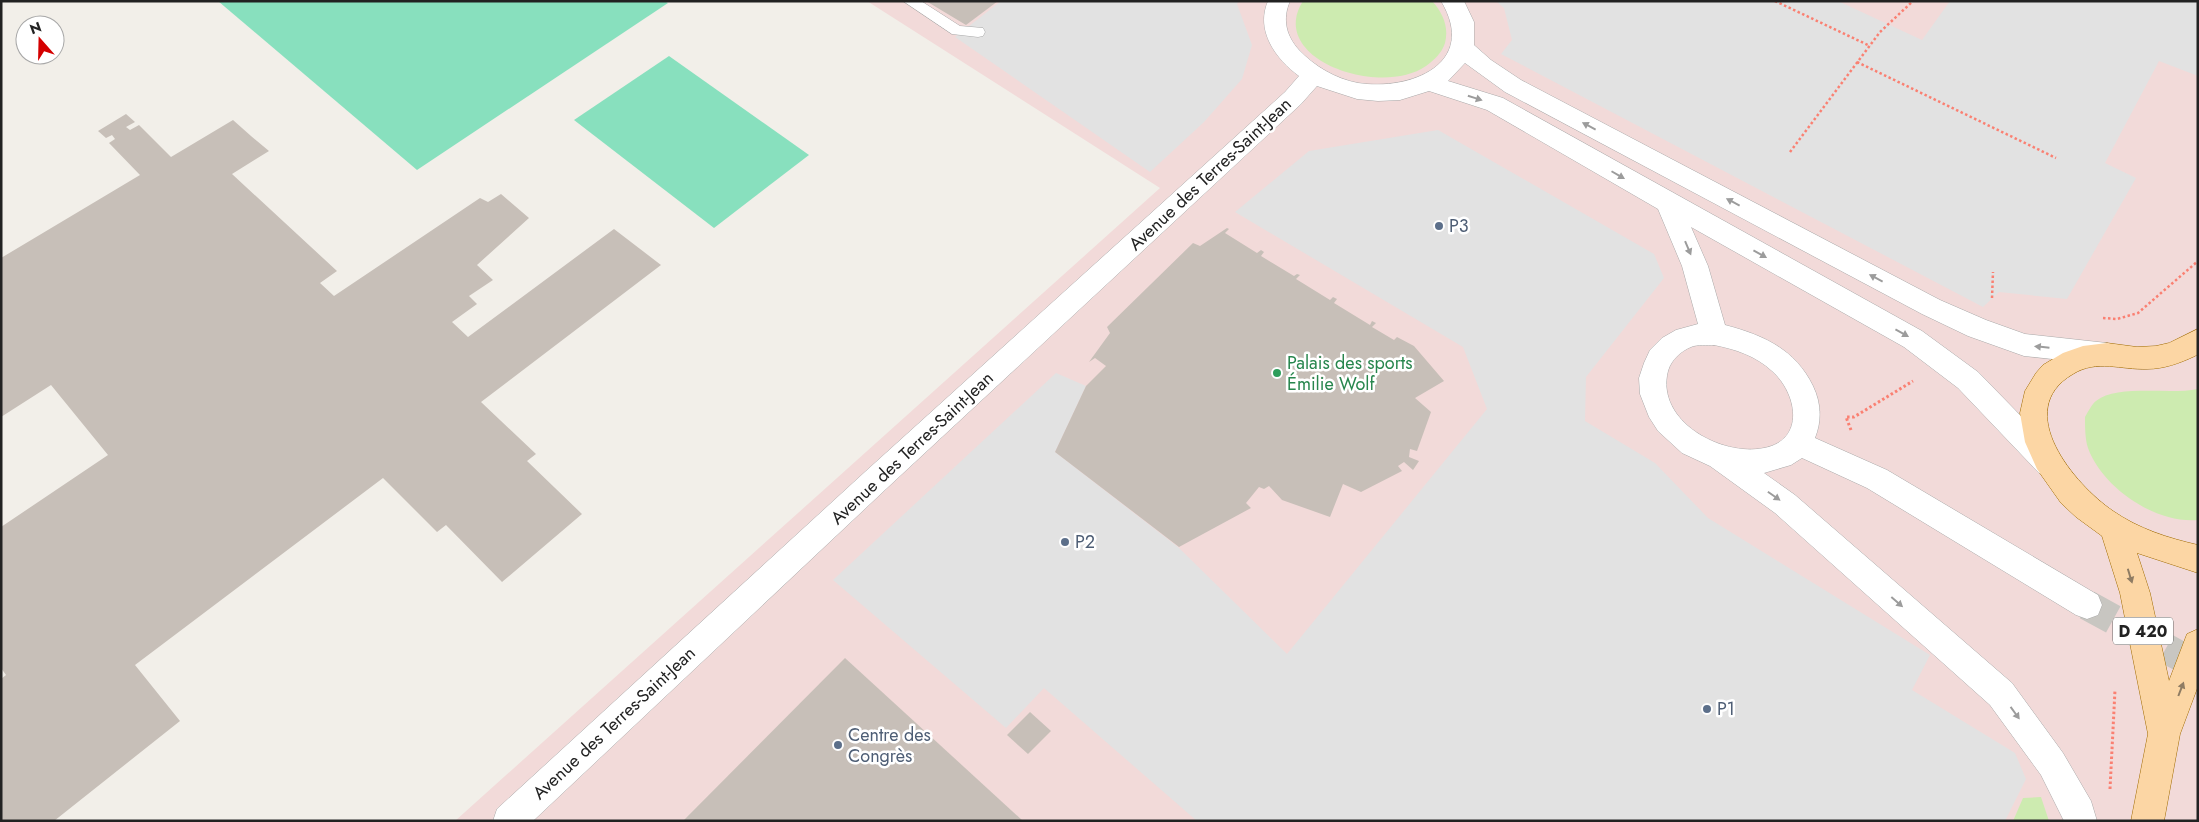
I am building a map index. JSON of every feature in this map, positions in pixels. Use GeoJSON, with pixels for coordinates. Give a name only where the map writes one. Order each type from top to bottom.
{"type":"FeatureCollection","features":[{"type":"Feature","properties":{"kind":"main road"},"geometry":{"type":"LineString","coordinates":[[2198,340],[2168,356],[2142,358],[2107,354],[2076,359],[2059,368],[2045,379],[2034,409],[2036,432],[2049,464],[2071,493],[2089,511],[2116,530],[2162,551],[2198,559]]}},
{"type":"Feature","properties":{"kind":"main road","name":"D 420"},"geometry":{"type":"LineString","coordinates":[[2116,530],[2135,593],[2164,734]]}},
{"type":"Feature","properties":{"kind":"main road","name":"D 420"},"geometry":{"type":"LineString","coordinates":[[2147,821],[2164,734],[2198,644]]}},
{"type":"Feature","properties":{"kind":"street"},"geometry":{"type":"LineString","coordinates":[[1279,1],[1274,22],[1280,42],[1293,60],[1313,75],[1341,87],[1371,92],[1402,91],[1429,83],[1451,68],[1463,48],[1465,25],[1452,1]]}},
{"type":"Feature","properties":{"kind":"street"},"geometry":{"type":"LineString","coordinates":[[1463,48],[1483,66],[1513,86],[1931,307],[1977,328],[2024,345],[2107,354]]}},
{"type":"Feature","properties":{"kind":"street","name":"Avenue des Terres-Saint-Jean"},"geometry":{"type":"LineString","coordinates":[[509,821],[876,480],[1293,98],[1313,75]]}},
{"type":"Feature","properties":{"kind":"street"},"geometry":{"type":"LineString","coordinates":[[1429,83],[1495,104],[1668,203],[1913,339],[1968,380],[2049,464]]}},
{"type":"Feature","properties":{"kind":"street"},"geometry":{"type":"LineString","coordinates":[[1668,203],[1695,266],[1714,334]]}},
{"type":"Feature","properties":{"kind":"street"},"geometry":{"type":"LineString","coordinates":[[1720,458],[1743,462],[1765,461],[1784,454],[1798,443],[1807,425],[1807,405],[1799,384],[1784,364],[1763,348],[1739,339],[1714,334],[1692,336],[1673,343],[1660,356],[1652,373],[1653,392],[1661,412],[1675,431],[1695,447],[1720,458],[1785,504],[2001,694],[2052,764],[2080,817]]}},
{"type":"Feature","properties":{"kind":"street"},"geometry":{"type":"LineString","coordinates":[[1798,443],[1877,479],[2087,605]]}},
{"type":"Feature","properties":{"kind":"lane"},"geometry":{"type":"LineString","coordinates":[[910,1],[957,30],[978,32]]}},
{"type":"Feature","properties":{"kind":"path"},"geometry":{"type":"LineString","coordinates":[[1775,1],[1870,46]]}},
{"type":"Feature","properties":{"kind":"path"},"geometry":{"type":"LineString","coordinates":[[1790,152],[1880,32],[1913,1]]}},
{"type":"Feature","properties":{"kind":"path"},"geometry":{"type":"LineString","coordinates":[[1857,62],[2056,158]]}},
{"type":"Feature","properties":{"kind":"path"},"geometry":{"type":"LineString","coordinates":[[1992,305],[1993,272]]}},
{"type":"Feature","properties":{"kind":"path"},"geometry":{"type":"LineString","coordinates":[[1856,437],[1846,417],[1854,417],[1914,381]]}},
{"type":"Feature","properties":{"kind":"path"},"geometry":{"type":"LineString","coordinates":[[2080,817],[2106,807],[2110,796],[2115,686]]}},
{"type":"Feature","properties":{"kind":"shaded area"},"geometry":{"type":"Polygon","coordinates":[[[867,1],[2198,1],[2198,821],[455,821],[1160,188],[867,1]]]}},
{"type":"Feature","properties":{"kind":"shaded area"},"geometry":{"type":"Polygon","coordinates":[[[1001,1],[1239,1],[1237,4],[1252,45],[1242,79],[1204,122],[1150,172],[955,37],[1001,1]]]}},
{"type":"Feature","properties":{"kind":"shaded area"},"geometry":{"type":"Polygon","coordinates":[[[1496,1],[1838,1],[1922,40],[1950,1],[2198,1],[2198,76],[2159,61],[2105,163],[2136,178],[2067,299],[1999,292],[1983,307],[1501,54],[1512,40],[1504,8],[1496,1]]]}},
{"type":"Feature","properties":{"kind":"shaded area"},"geometry":{"type":"Polygon","coordinates":[[[1438,130],[1654,254],[1664,278],[1586,377],[1585,421],[1655,463],[1708,518],[1930,655],[1912,690],[2015,753],[2026,779],[2005,821],[1197,821],[1044,688],[1006,728],[833,580],[1056,373],[1086,386],[1055,452],[1178,547],[1287,654],[1487,409],[1463,347],[1235,212],[1309,151],[1438,130]]]}},
{"type":"Feature","properties":{"kind":"green space"},"geometry":{"type":"Polygon","coordinates":[[[218,1],[664,1],[668,3],[417,170],[218,1]]]}},
{"type":"Feature","properties":{"kind":"green space"},"geometry":{"type":"Polygon","coordinates":[[[1303,1],[1432,1],[1439,10],[1446,26],[1444,47],[1429,64],[1406,75],[1382,78],[1357,75],[1333,67],[1314,55],[1300,40],[1296,22],[1303,1]]]}},
{"type":"Feature","properties":{"kind":"green space"},"geometry":{"type":"Polygon","coordinates":[[[669,56],[809,155],[714,228],[574,120],[669,56]]]}},
{"type":"Feature","properties":{"kind":"green space"},"geometry":{"type":"Polygon","coordinates":[[[2198,389],[2198,520],[2182,520],[2165,516],[2132,500],[2105,476],[2088,448],[2085,417],[2096,401],[2117,393],[2198,389]]]}},
{"type":"Feature","properties":{"kind":"green space"},"geometry":{"type":"Polygon","coordinates":[[[2041,797],[2049,821],[2013,821],[2023,798],[2041,797]]]}},
{"type":"Feature","properties":{"kind":"building"},"geometry":{"type":"Polygon","coordinates":[[[926,1],[998,1],[966,25],[926,1]]]}},
{"type":"Feature","properties":{"kind":"building"},"geometry":{"type":"Polygon","coordinates":[[[126,114],[135,122],[126,127],[130,130],[139,125],[171,157],[233,120],[269,151],[232,174],[337,271],[320,283],[334,296],[480,198],[488,202],[501,194],[529,218],[477,265],[493,280],[469,296],[477,304],[452,322],[468,337],[614,229],[661,265],[481,402],[536,454],[527,461],[582,514],[502,582],[446,525],[437,532],[383,478],[135,665],[180,721],[54,821],[1,821],[1,679],[6,675],[1,668],[1,527],[108,455],[51,385],[1,417],[1,258],[140,175],[109,143],[115,139],[112,135],[106,138],[98,131],[126,114]]]}},
{"type":"Feature","properties":{"kind":"building","name":"Palais des sports Émilie Wolf"},"geometry":{"type":"Polygon","coordinates":[[[1227,228],[1229,229],[1225,233],[1257,253],[1261,250],[1264,252],[1261,256],[1294,276],[1300,275],[1296,279],[1330,300],[1333,297],[1337,299],[1334,303],[1370,325],[1372,321],[1376,323],[1372,327],[1394,340],[1397,337],[1414,346],[1444,381],[1415,398],[1431,412],[1417,451],[1410,449],[1409,457],[1419,461],[1413,470],[1404,462],[1398,466],[1402,471],[1361,492],[1343,484],[1330,517],[1282,500],[1269,486],[1264,489],[1259,487],[1246,503],[1251,508],[1179,547],[1055,452],[1086,386],[1106,366],[1095,358],[1089,362],[1110,333],[1107,327],[1193,243],[1200,246],[1227,228]]]}},
{"type":"Feature","properties":{"kind":"building","name":"Centre des Congrès"},"geometry":{"type":"Polygon","coordinates":[[[845,658],[1023,821],[683,821],[845,658]]]}},
{"type":"Feature","properties":{"kind":"building"},"geometry":{"type":"Polygon","coordinates":[[[1030,712],[1051,731],[1028,754],[1007,735],[1030,712]]]}},
{"type":"Feature","properties":{"kind":"tunnel"},"geometry":{"type":"LineString","coordinates":[[2087,605],[2198,666]]}},
{"type":"Feature","properties":{"kind":"place","name":"P3"},"geometry":{"type":"Point","coordinates":[1439,226]}},
{"type":"Feature","properties":{"kind":"place","name":"Palais des sports Émilie Wolf"},"geometry":{"type":"Point","coordinates":[1277,373]}},
{"type":"Feature","properties":{"kind":"place","name":"P2"},"geometry":{"type":"Point","coordinates":[1065,542]}},
{"type":"Feature","properties":{"kind":"place","name":"P1"},"geometry":{"type":"Point","coordinates":[1707,709]}},
{"type":"Feature","properties":{"kind":"place","name":"Centre des Congrès"},"geometry":{"type":"Point","coordinates":[838,745]}}]}
